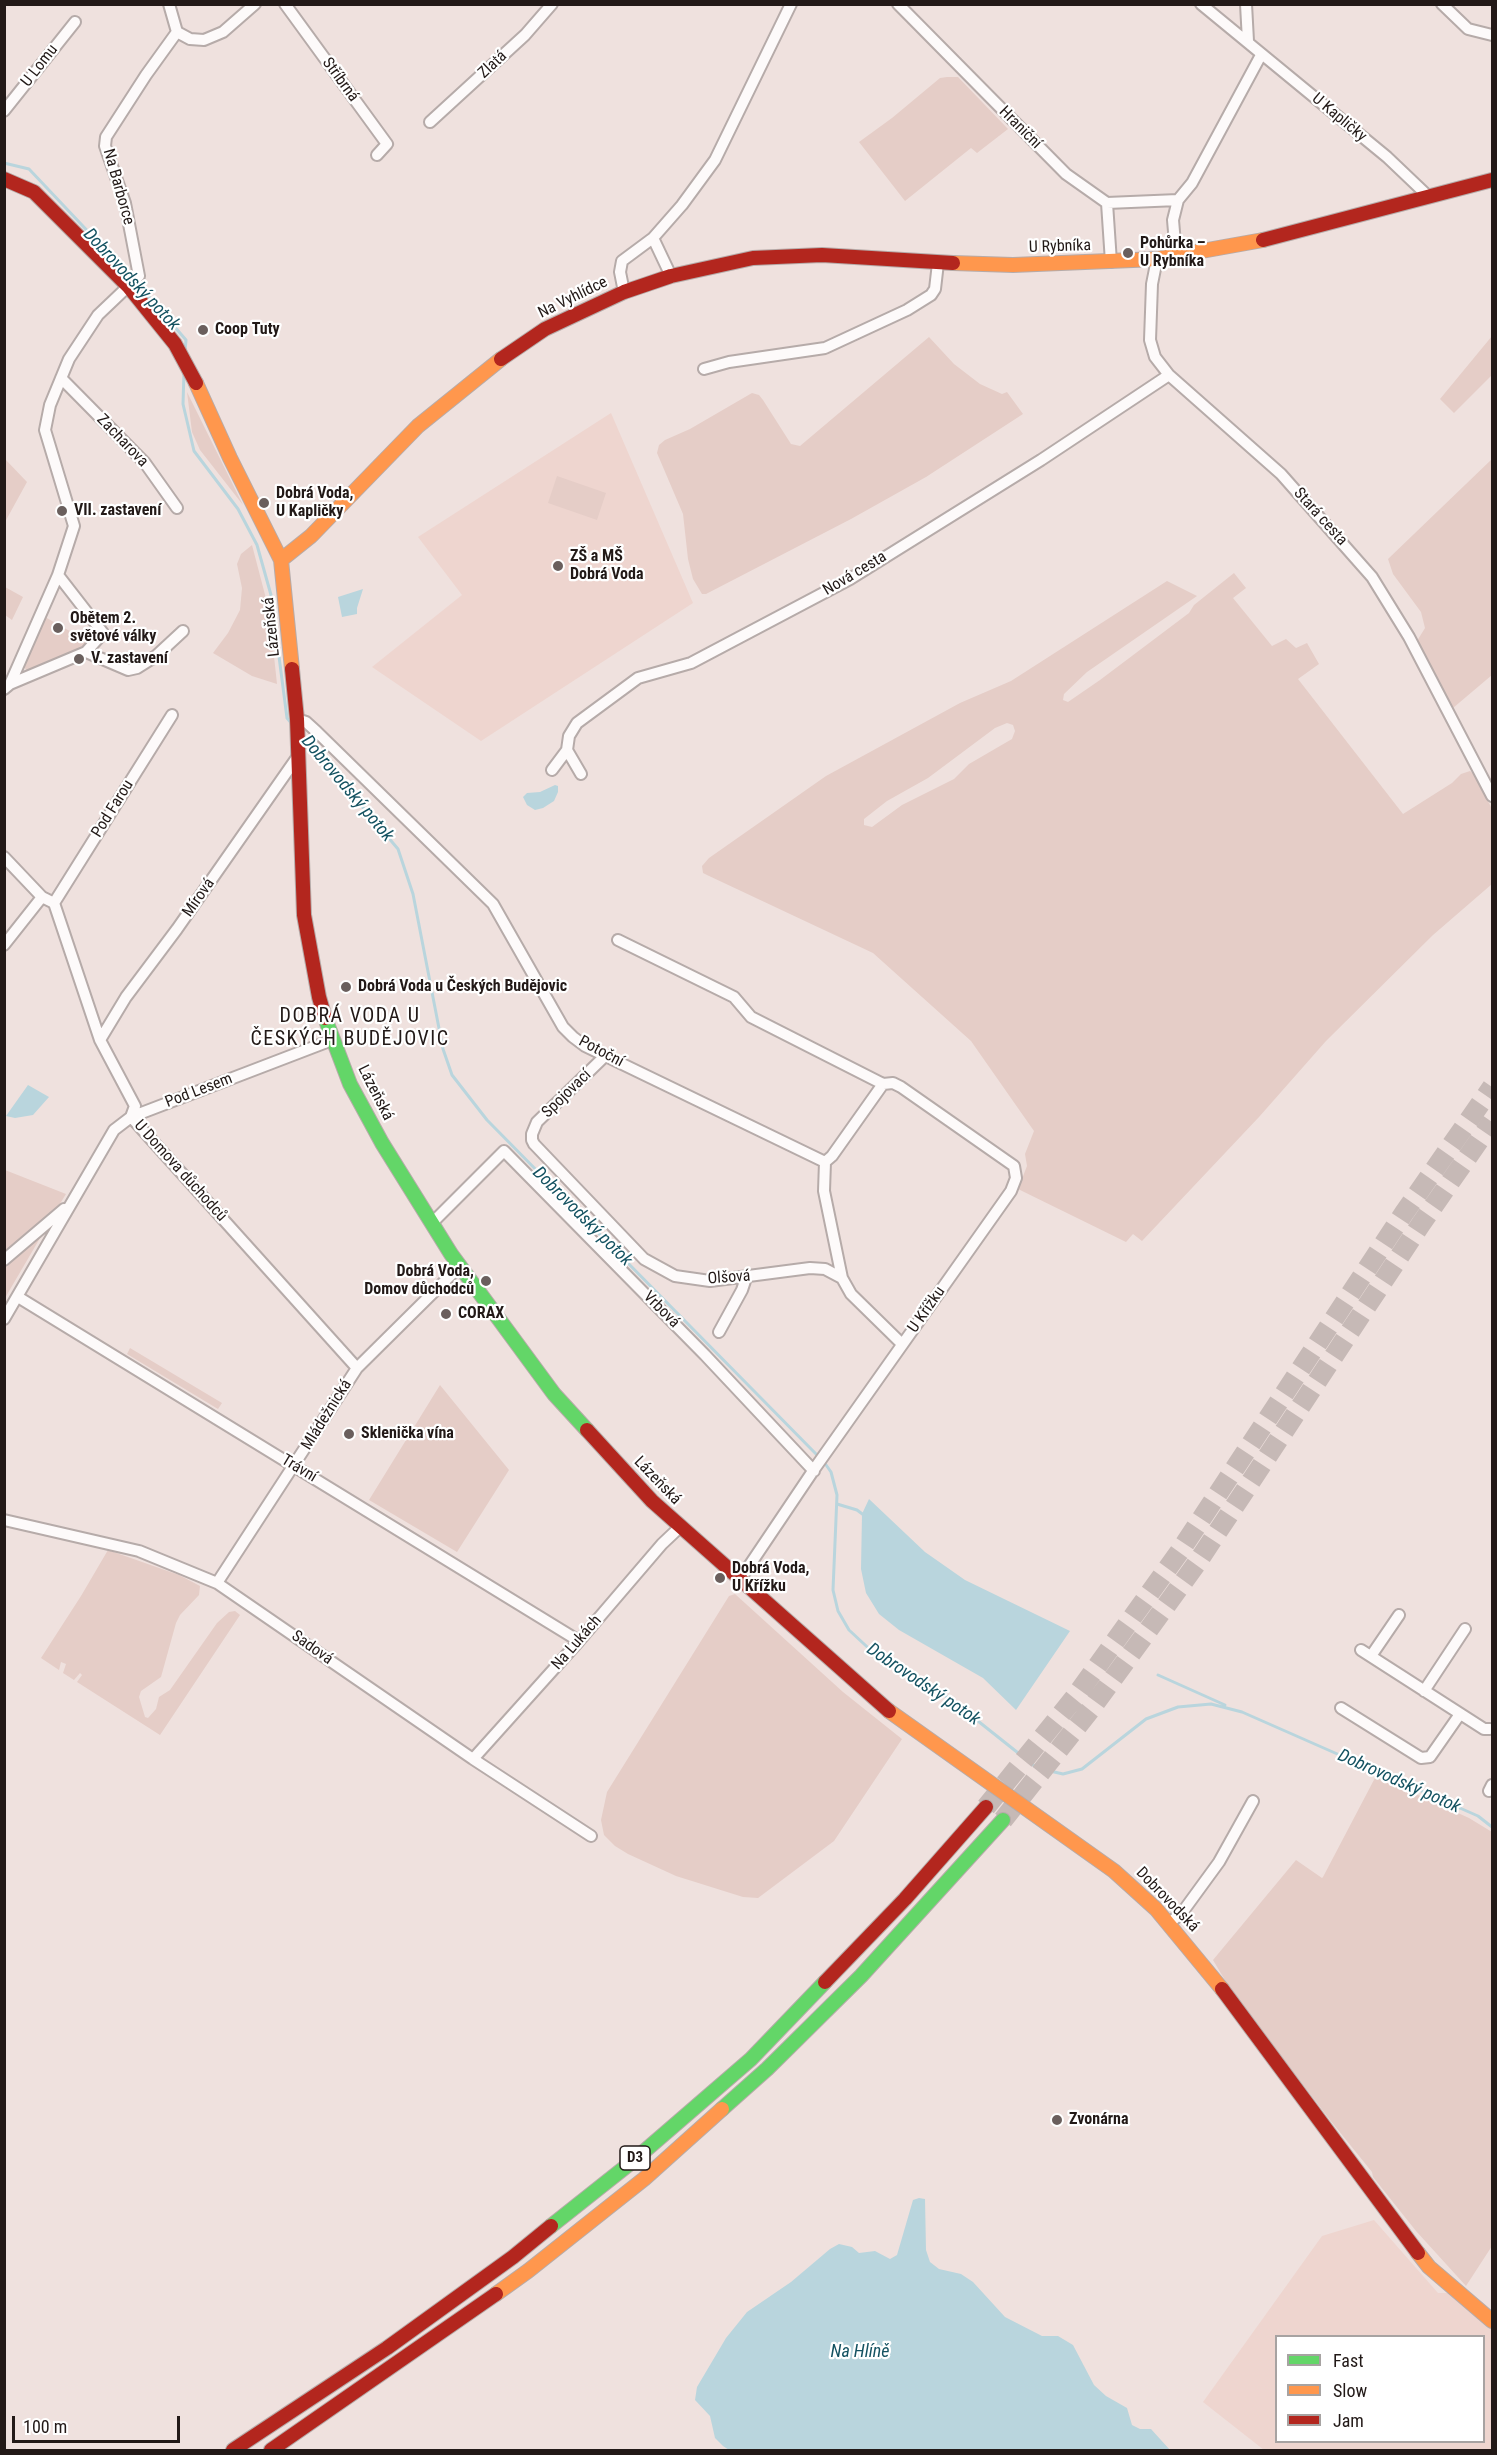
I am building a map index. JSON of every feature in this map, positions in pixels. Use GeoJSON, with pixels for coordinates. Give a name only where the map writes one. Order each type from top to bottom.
{"type":"FeatureCollection","features":[{"type":"Feature","properties":{"kind":"main road"},"geometry":{"type":"LineString","coordinates":[[4,179],[34,192],[133,282]]}},
{"type":"Feature","properties":{"kind":"main road","name":"U Rybníka"},"geometry":{"type":"LineString","coordinates":[[624,292],[671,276],[753,258],[822,255],[938,263],[1013,265],[1157,259],[1268,239],[1492,180]]}},
{"type":"Feature","properties":{"kind":"main road","name":"Lázeňská"},"geometry":{"type":"LineString","coordinates":[[133,282],[192,373],[230,458],[281,560],[297,719],[304,915],[319,997],[332,1040],[350,1083],[382,1143],[460,1266],[554,1394],[652,1501],[739,1581]]}},
{"type":"Feature","properties":{"kind":"main road","name":"Na Vyhlídce"},"geometry":{"type":"LineString","coordinates":[[281,560],[311,536],[418,426],[509,352],[545,329],[624,292]]}},
{"type":"Feature","properties":{"kind":"main road","name":"Dobrovodská"},"geometry":{"type":"LineString","coordinates":[[739,1581],[878,1703],[1098,1858],[1174,1920],[1429,2267],[1492,2321]]}},
{"type":"Feature","properties":{"kind":"main road","name":"D3"},"geometry":{"type":"LineString","coordinates":[[233,2451],[387,2348],[513,2257],[633,2161],[752,2059],[898,1907],[986,1806]]}},
{"type":"Feature","properties":{"kind":"main road","name":"D3"},"geometry":{"type":"LineString","coordinates":[[271,2451],[528,2271],[644,2179],[767,2068],[852,1984],[919,1914],[1003,1820]]}},
{"type":"Feature","properties":{"kind":"street"},"geometry":{"type":"LineString","coordinates":[[169,4],[177,32],[190,39],[204,40],[223,32],[255,4]]}},
{"type":"Feature","properties":{"kind":"street","name":"Stříbrná"},"geometry":{"type":"LineString","coordinates":[[285,4],[387,144],[377,154]]}},
{"type":"Feature","properties":{"kind":"street","name":"Zlatá"},"geometry":{"type":"LineString","coordinates":[[430,122],[525,35],[552,4]]}},
{"type":"Feature","properties":{"kind":"street","name":"Na Vyhlídce"},"geometry":{"type":"LineString","coordinates":[[624,292],[620,272],[622,261],[653,238],[682,205],[715,160],[791,4]]}},
{"type":"Feature","properties":{"kind":"street","name":"Hraniční"},"geometry":{"type":"LineString","coordinates":[[898,4],[1066,174],[1107,203]]}},
{"type":"Feature","properties":{"kind":"street","name":"U Kapličky"},"geometry":{"type":"LineString","coordinates":[[1202,4],[1248,41],[1260,55],[1387,157],[1430,197]]}},
{"type":"Feature","properties":{"kind":"street"},"geometry":{"type":"LineString","coordinates":[[1246,4],[1248,41]]}},
{"type":"Feature","properties":{"kind":"street"},"geometry":{"type":"LineString","coordinates":[[1442,4],[1468,29],[1492,35]]}},
{"type":"Feature","properties":{"kind":"street","name":"U Lomu"},"geometry":{"type":"LineString","coordinates":[[4,111],[75,22]]}},
{"type":"Feature","properties":{"kind":"street","name":"Na Barborce"},"geometry":{"type":"LineString","coordinates":[[133,282],[125,203],[105,143],[109,129],[177,32]]}},
{"type":"Feature","properties":{"kind":"street"},"geometry":{"type":"LineString","coordinates":[[1176,255],[1173,220],[1178,200],[1192,183],[1260,55]]}},
{"type":"Feature","properties":{"kind":"street"},"geometry":{"type":"LineString","coordinates":[[1111,262],[1107,203],[1178,200]]}},
{"type":"Feature","properties":{"kind":"street"},"geometry":{"type":"LineString","coordinates":[[653,238],[671,276]]}},
{"type":"Feature","properties":{"kind":"street","name":"Stará cesta"},"geometry":{"type":"LineString","coordinates":[[1157,259],[1152,284],[1150,340],[1155,357],[1168,375],[1281,474],[1372,577],[1409,637],[1492,796]]}},
{"type":"Feature","properties":{"kind":"street"},"geometry":{"type":"LineString","coordinates":[[704,369],[729,362],[825,348],[907,310],[932,295],[935,289],[938,263]]}},
{"type":"Feature","properties":{"kind":"street"},"geometry":{"type":"LineString","coordinates":[[7,687],[37,628],[74,526],[45,430],[50,405],[69,359],[98,315],[133,282]]}},
{"type":"Feature","properties":{"kind":"street","name":"Nová cesta"},"geometry":{"type":"LineString","coordinates":[[552,770],[567,750],[569,736],[577,723],[638,678],[691,663],[850,579],[1041,460],[1168,375]]}},
{"type":"Feature","properties":{"kind":"street","name":"Zacharova"},"geometry":{"type":"LineString","coordinates":[[61,378],[145,464],[177,508]]}},
{"type":"Feature","properties":{"kind":"street"},"geometry":{"type":"LineString","coordinates":[[7,687],[86,652],[102,633],[58,575]]}},
{"type":"Feature","properties":{"kind":"street"},"geometry":{"type":"LineString","coordinates":[[86,652],[128,670],[137,669],[156,656],[183,631]]}},
{"type":"Feature","properties":{"kind":"street","name":"Pod Farou"},"geometry":{"type":"LineString","coordinates":[[54,903],[172,715]]}},
{"type":"Feature","properties":{"kind":"street","name":"Potoční"},"geometry":{"type":"LineString","coordinates":[[297,719],[306,722],[317,732],[493,904],[563,1027],[585,1046],[825,1162]]}},
{"type":"Feature","properties":{"kind":"street"},"geometry":{"type":"LineString","coordinates":[[567,750],[581,774]]}},
{"type":"Feature","properties":{"kind":"street","name":"Mírová"},"geometry":{"type":"LineString","coordinates":[[100,1040],[126,997],[177,929],[298,756]]}},
{"type":"Feature","properties":{"kind":"street"},"geometry":{"type":"LineString","coordinates":[[4,857],[42,897],[54,903]]}},
{"type":"Feature","properties":{"kind":"street"},"geometry":{"type":"LineString","coordinates":[[4,945],[42,897]]}},
{"type":"Feature","properties":{"kind":"street","name":"U Domova důchodců"},"geometry":{"type":"LineString","coordinates":[[54,903],[100,1040],[135,1106],[131,1117],[357,1368]]}},
{"type":"Feature","properties":{"kind":"street","name":"U Křížku"},"geometry":{"type":"LineString","coordinates":[[618,940],[734,997],[751,1017],[883,1084],[893,1083],[901,1087],[1014,1166],[1016,1178],[1011,1191],[829,1448],[739,1581]]}},
{"type":"Feature","properties":{"kind":"street","name":"Pod Lesem"},"geometry":{"type":"LineString","coordinates":[[4,1319],[114,1130],[131,1117],[332,1040]]}},
{"type":"Feature","properties":{"kind":"street","name":"Spojovací"},"geometry":{"type":"LineString","coordinates":[[532,1134],[537,1122],[605,1056]]}},
{"type":"Feature","properties":{"kind":"street"},"geometry":{"type":"LineString","coordinates":[[883,1084],[832,1156],[825,1162],[824,1191],[842,1278],[851,1294],[902,1344]]}},
{"type":"Feature","properties":{"kind":"street","name":"Olšová"},"geometry":{"type":"LineString","coordinates":[[532,1134],[534,1144],[644,1259],[675,1276],[710,1281],[810,1268],[825,1269],[842,1278]]}},
{"type":"Feature","properties":{"kind":"street","name":"Vrbová"},"geometry":{"type":"LineString","coordinates":[[432,1223],[504,1152],[705,1355],[814,1470]]}},
{"type":"Feature","properties":{"kind":"street","name":"Pod Lesem"},"geometry":{"type":"LineString","coordinates":[[4,1260],[71,1203]]}},
{"type":"Feature","properties":{"kind":"street","name":"Mládežnická"},"geometry":{"type":"LineString","coordinates":[[217,1583],[357,1368],[460,1266]]}},
{"type":"Feature","properties":{"kind":"street"},"geometry":{"type":"LineString","coordinates":[[719,1332],[746,1278]]}},
{"type":"Feature","properties":{"kind":"street","name":"Trávní"},"geometry":{"type":"LineString","coordinates":[[18,1298],[579,1641]]}},
{"type":"Feature","properties":{"kind":"street","name":"Sadová"},"geometry":{"type":"LineString","coordinates":[[4,1521],[139,1551],[217,1583],[472,1758],[591,1836]]}},
{"type":"Feature","properties":{"kind":"street","name":"Na Lukách"},"geometry":{"type":"LineString","coordinates":[[472,1758],[579,1641],[662,1544],[680,1527]]}},
{"type":"Feature","properties":{"kind":"street"},"geometry":{"type":"LineString","coordinates":[[1399,1615],[1366,1653],[1484,1729],[1492,1730]]}},
{"type":"Feature","properties":{"kind":"street"},"geometry":{"type":"LineString","coordinates":[[1424,1690],[1465,1629]]}},
{"type":"Feature","properties":{"kind":"street"},"geometry":{"type":"LineString","coordinates":[[1341,1708],[1421,1758],[1430,1756],[1460,1714]]}},
{"type":"Feature","properties":{"kind":"street"},"geometry":{"type":"LineString","coordinates":[[1174,1920],[1219,1862],[1253,1801]]}},
{"type":"Feature","properties":{"kind":"shaded area"},"geometry":{"type":"Polygon","coordinates":[[[958,77],[1008,129],[977,153],[971,148],[905,201],[859,142],[940,78],[958,77]]]}},
{"type":"Feature","properties":{"kind":"shaded area"},"geometry":{"type":"Polygon","coordinates":[[[1492,336],[1492,375],[1454,413],[1440,399],[1492,336]]]}},
{"type":"Feature","properties":{"kind":"shaded area"},"geometry":{"type":"Polygon","coordinates":[[[929,337],[954,364],[980,384],[1002,394],[1007,392],[1023,414],[926,477],[851,519],[702,594],[693,579],[688,559],[683,514],[657,453],[659,445],[752,393],[759,395],[763,400],[791,444],[800,446],[929,337]]]}},
{"type":"Feature","properties":{"kind":"shaded area"},"geometry":{"type":"Polygon","coordinates":[[[187,392],[243,505],[200,450],[192,432],[187,392]]]}},
{"type":"Feature","properties":{"kind":"shaded area","name":"ZŠ a MŠ Dobrá Voda"},"geometry":{"type":"Polygon","coordinates":[[[611,413],[693,603],[481,741],[372,667],[462,595],[418,537],[611,413]]]}},
{"type":"Feature","properties":{"kind":"shaded area"},"geometry":{"type":"Polygon","coordinates":[[[5,459],[27,482],[5,522],[5,459]]]}},
{"type":"Feature","properties":{"kind":"shaded area"},"geometry":{"type":"Polygon","coordinates":[[[1492,459],[1492,675],[1453,708],[1417,641],[1425,628],[1421,612],[1393,574],[1388,559],[1492,459]]]}},
{"type":"Feature","properties":{"kind":"shaded area"},"geometry":{"type":"Polygon","coordinates":[[[557,476],[606,493],[597,520],[548,503],[557,476]]]}},
{"type":"Feature","properties":{"kind":"shaded area"},"geometry":{"type":"Polygon","coordinates":[[[252,545],[269,610],[277,684],[252,676],[213,653],[228,633],[240,610],[242,588],[237,564],[241,554],[252,545]]]}},
{"type":"Feature","properties":{"kind":"shaded area"},"geometry":{"type":"Polygon","coordinates":[[[1234,573],[1246,588],[1233,598],[1272,646],[1286,639],[1296,648],[1307,643],[1319,664],[1298,679],[1403,814],[1452,783],[1461,774],[1470,771],[1475,775],[1492,809],[1492,884],[1433,935],[1326,1041],[1259,1117],[1142,1241],[1133,1234],[1126,1242],[1018,1189],[1027,1166],[1025,1154],[1034,1131],[971,1041],[873,953],[703,873],[702,866],[709,858],[826,776],[960,703],[1011,681],[1167,581],[1197,596],[1087,672],[1064,694],[1063,700],[1068,702],[1100,680],[1189,613],[1194,605],[1234,573]],[[1007,723],[995,728],[928,778],[887,801],[864,819],[864,825],[872,827],[902,805],[954,779],[969,764],[1012,739],[1015,731],[1013,725],[1007,723]]]}},
{"type":"Feature","properties":{"kind":"shaded area"},"geometry":{"type":"Polygon","coordinates":[[[5,587],[23,597],[12,620],[5,615],[5,587]]]}},
{"type":"Feature","properties":{"kind":"shaded area"},"geometry":{"type":"Polygon","coordinates":[[[45,617],[89,642],[28,672],[24,667],[45,617]]]}},
{"type":"Feature","properties":{"kind":"shaded area"},"geometry":{"type":"Polygon","coordinates":[[[5,1170],[66,1194],[58,1207],[26,1234],[5,1256],[5,1170]]]}},
{"type":"Feature","properties":{"kind":"shaded area"},"geometry":{"type":"Polygon","coordinates":[[[43,1233],[5,1298],[5,1267],[43,1233]]]}},
{"type":"Feature","properties":{"kind":"shaded area"},"geometry":{"type":"Polygon","coordinates":[[[130,1348],[222,1403],[218,1409],[127,1354],[130,1348]]]}},
{"type":"Feature","properties":{"kind":"shaded area"},"geometry":{"type":"Polygon","coordinates":[[[440,1385],[509,1470],[457,1552],[369,1500],[440,1385]]]}},
{"type":"Feature","properties":{"kind":"shaded area"},"geometry":{"type":"Polygon","coordinates":[[[108,1550],[179,1575],[200,1586],[199,1595],[180,1615],[176,1623],[161,1677],[141,1691],[139,1697],[145,1717],[148,1718],[156,1709],[159,1697],[170,1690],[217,1623],[229,1612],[235,1611],[240,1615],[160,1735],[77,1682],[82,1675],[80,1673],[74,1680],[63,1673],[66,1664],[61,1662],[59,1670],[41,1658],[108,1550]]]}},
{"type":"Feature","properties":{"kind":"shaded area"},"geometry":{"type":"Polygon","coordinates":[[[735,1594],[843,1692],[902,1739],[834,1841],[758,1898],[743,1897],[676,1876],[628,1854],[604,1835],[601,1820],[607,1792],[729,1596],[735,1594]]]}},
{"type":"Feature","properties":{"kind":"shaded area"},"geometry":{"type":"Polygon","coordinates":[[[1376,1776],[1469,1818],[1492,1832],[1492,2246],[1466,2286],[1416,2231],[1373,2177],[1372,2172],[1232,1992],[1213,1960],[1296,1860],[1323,1877],[1376,1776]]]}},
{"type":"Feature","properties":{"kind":"shaded area"},"geometry":{"type":"Polygon","coordinates":[[[1374,2220],[1438,2293],[1449,2293],[1492,2329],[1492,2450],[1264,2450],[1203,2402],[1322,2236],[1374,2220]]]}},
{"type":"Feature","properties":{"kind":"water"},"geometry":{"type":"Polygon","coordinates":[[[363,589],[357,614],[342,617],[338,597],[363,589]]]}},
{"type":"Feature","properties":{"kind":"water"},"geometry":{"type":"Polygon","coordinates":[[[555,785],[558,786],[558,792],[554,801],[535,810],[527,805],[523,797],[527,793],[540,792],[555,785]]]}},
{"type":"Feature","properties":{"kind":"water"},"geometry":{"type":"Polygon","coordinates":[[[28,1085],[49,1097],[33,1115],[15,1118],[6,1116],[28,1085]]]}},
{"type":"Feature","properties":{"kind":"water"},"geometry":{"type":"Polygon","coordinates":[[[869,1499],[925,1552],[965,1580],[1070,1631],[1016,1710],[983,1678],[899,1630],[879,1614],[866,1593],[861,1569],[862,1514],[869,1499]]]}},
{"type":"Feature","properties":{"kind":"water","name":"Na Hlíně"},"geometry":{"type":"Polygon","coordinates":[[[925,2199],[926,2250],[930,2262],[939,2269],[961,2274],[973,2282],[1005,2317],[1042,2336],[1058,2336],[1073,2345],[1094,2385],[1106,2396],[1127,2408],[1132,2425],[1140,2429],[1151,2429],[1170,2450],[729,2450],[715,2438],[710,2416],[695,2400],[697,2387],[726,2338],[747,2312],[791,2282],[839,2244],[852,2247],[859,2253],[875,2251],[890,2259],[897,2255],[913,2200],[925,2199]]]}},
{"type":"Feature","properties":{"kind":"waterway","name":"Dobrovodský potok"},"geometry":{"type":"LineString","coordinates":[[4,163],[29,169],[132,278]]}},
{"type":"Feature","properties":{"kind":"waterway","name":"Dobrovodský potok"},"geometry":{"type":"LineString","coordinates":[[137,283],[186,340],[185,351]]}},
{"type":"Feature","properties":{"kind":"waterway","name":"Dobrovodský potok"},"geometry":{"type":"LineString","coordinates":[[184,372],[183,404],[194,451],[238,509],[257,545],[271,595],[287,718],[292,724]]}},
{"type":"Feature","properties":{"kind":"waterway","name":"Dobrovodský potok"},"geometry":{"type":"LineString","coordinates":[[304,738],[398,849],[413,894],[443,1049],[452,1075],[487,1120],[819,1457]]}},
{"type":"Feature","properties":{"kind":"waterway","name":"Dobrovodský potok"},"geometry":{"type":"LineString","coordinates":[[824,1462],[831,1472],[837,1495],[833,1590],[838,1611],[849,1630],[878,1657],[949,1698],[1037,1768],[1063,1774],[1082,1769],[1146,1719],[1178,1707],[1211,1704],[1242,1712],[1478,1816],[1492,1827]]}},
{"type":"Feature","properties":{"kind":"waterway"},"geometry":{"type":"LineString","coordinates":[[837,1504],[857,1510],[865,1516]]}},
{"type":"Feature","properties":{"kind":"waterway"},"geometry":{"type":"LineString","coordinates":[[1158,1675],[1225,1705]]}},
{"type":"Feature","properties":{"kind":"tunnel"},"geometry":{"type":"LineString","coordinates":[[986,1807],[1075,1697],[1180,1551],[1404,1213],[1492,1087]]}},
{"type":"Feature","properties":{"kind":"tunnel"},"geometry":{"type":"LineString","coordinates":[[1003,1820],[1091,1709],[1197,1563],[1421,1224],[1492,1122]]}},
{"type":"Feature","properties":{"kind":"traffic: fast"},"geometry":{"type":"LineString","coordinates":[[325,1018],[350,1084],[382,1143],[451,1254],[554,1394],[587,1430]]}},
{"type":"Feature","properties":{"kind":"traffic: fast"},"geometry":{"type":"LineString","coordinates":[[722,2109],[767,2069],[861,1976],[1003,1820]]}},
{"type":"Feature","properties":{"kind":"traffic: fast"},"geometry":{"type":"LineString","coordinates":[[551,2226],[633,2161],[751,2059],[825,1982]]}},
{"type":"Feature","properties":{"kind":"traffic: slow"},"geometry":{"type":"LineString","coordinates":[[953,263],[1013,265],[1157,259],[1263,240]]}},
{"type":"Feature","properties":{"kind":"traffic: slow"},"geometry":{"type":"LineString","coordinates":[[281,560],[311,536],[418,426],[501,359]]}},
{"type":"Feature","properties":{"kind":"traffic: slow"},"geometry":{"type":"LineString","coordinates":[[196,383],[230,458],[281,560],[292,669]]}},
{"type":"Feature","properties":{"kind":"traffic: slow"},"geometry":{"type":"LineString","coordinates":[[889,1711],[1114,1871],[1156,1909],[1222,1989]]}},
{"type":"Feature","properties":{"kind":"traffic: slow"},"geometry":{"type":"LineString","coordinates":[[496,2294],[644,2179],[722,2109]]}},
{"type":"Feature","properties":{"kind":"traffic: slow"},"geometry":{"type":"LineString","coordinates":[[1418,2253],[1429,2267],[1492,2321]]}},
{"type":"Feature","properties":{"kind":"traffic: jam"},"geometry":{"type":"LineString","coordinates":[[4,179],[34,192],[129,287],[175,344],[196,383]]}},
{"type":"Feature","properties":{"kind":"traffic: jam"},"geometry":{"type":"LineString","coordinates":[[1263,240],[1492,180]]}},
{"type":"Feature","properties":{"kind":"traffic: jam"},"geometry":{"type":"LineString","coordinates":[[501,359],[545,329],[624,292],[671,276],[753,258],[822,255],[953,263]]}},
{"type":"Feature","properties":{"kind":"traffic: jam"},"geometry":{"type":"LineString","coordinates":[[292,669],[297,719],[304,915],[325,1018]]}},
{"type":"Feature","properties":{"kind":"traffic: jam"},"geometry":{"type":"LineString","coordinates":[[587,1430],[652,1501],[889,1711]]}},
{"type":"Feature","properties":{"kind":"traffic: jam"},"geometry":{"type":"LineString","coordinates":[[825,1982],[905,1899],[986,1807]]}},
{"type":"Feature","properties":{"kind":"traffic: jam"},"geometry":{"type":"LineString","coordinates":[[1222,1989],[1418,2253]]}},
{"type":"Feature","properties":{"kind":"traffic: jam"},"geometry":{"type":"LineString","coordinates":[[233,2450],[387,2348],[513,2257],[551,2226]]}},
{"type":"Feature","properties":{"kind":"traffic: jam"},"geometry":{"type":"LineString","coordinates":[[271,2450],[496,2294]]}},
{"type":"Feature","properties":{"kind":"place","name":"Pohůrka – U Rybníka"},"geometry":{"type":"Point","coordinates":[1128,253]}},
{"type":"Feature","properties":{"kind":"place","name":"Coop Tuty"},"geometry":{"type":"Point","coordinates":[203,330]}},
{"type":"Feature","properties":{"kind":"place","name":"Dobrá Voda, U Kapličky"},"geometry":{"type":"Point","coordinates":[264,503]}},
{"type":"Feature","properties":{"kind":"place","name":"VII. zastavení"},"geometry":{"type":"Point","coordinates":[62,511]}},
{"type":"Feature","properties":{"kind":"place","name":"ZŠ a MŠ Dobrá Voda"},"geometry":{"type":"Point","coordinates":[558,566]}},
{"type":"Feature","properties":{"kind":"place","name":"Obětem 2. světové války"},"geometry":{"type":"Point","coordinates":[58,628]}},
{"type":"Feature","properties":{"kind":"place","name":"V. zastavení"},"geometry":{"type":"Point","coordinates":[79,659]}},
{"type":"Feature","properties":{"kind":"place","name":"Dobrá Voda u Českých Budějovic"},"geometry":{"type":"Point","coordinates":[346,987]}},
{"type":"Feature","properties":{"kind":"place","name":"Dobrá Voda, Domov důchodců"},"geometry":{"type":"Point","coordinates":[486,1281]}},
{"type":"Feature","properties":{"kind":"place","name":"CORAX"},"geometry":{"type":"Point","coordinates":[446,1314]}},
{"type":"Feature","properties":{"kind":"place","name":"Sklenička vína"},"geometry":{"type":"Point","coordinates":[349,1434]}},
{"type":"Feature","properties":{"kind":"place","name":"Dobrá Voda, U Křížku"},"geometry":{"type":"Point","coordinates":[720,1578]}},
{"type":"Feature","properties":{"kind":"place","name":"Zvonárna"},"geometry":{"type":"Point","coordinates":[1057,2120]}},
{"type":"Feature","properties":{"kind":"district","name":"DOBRÁ VODA U ČESKÝCH BUDĚJOVIC"},"geometry":{"type":"Point","coordinates":[350,1028]}}]}
